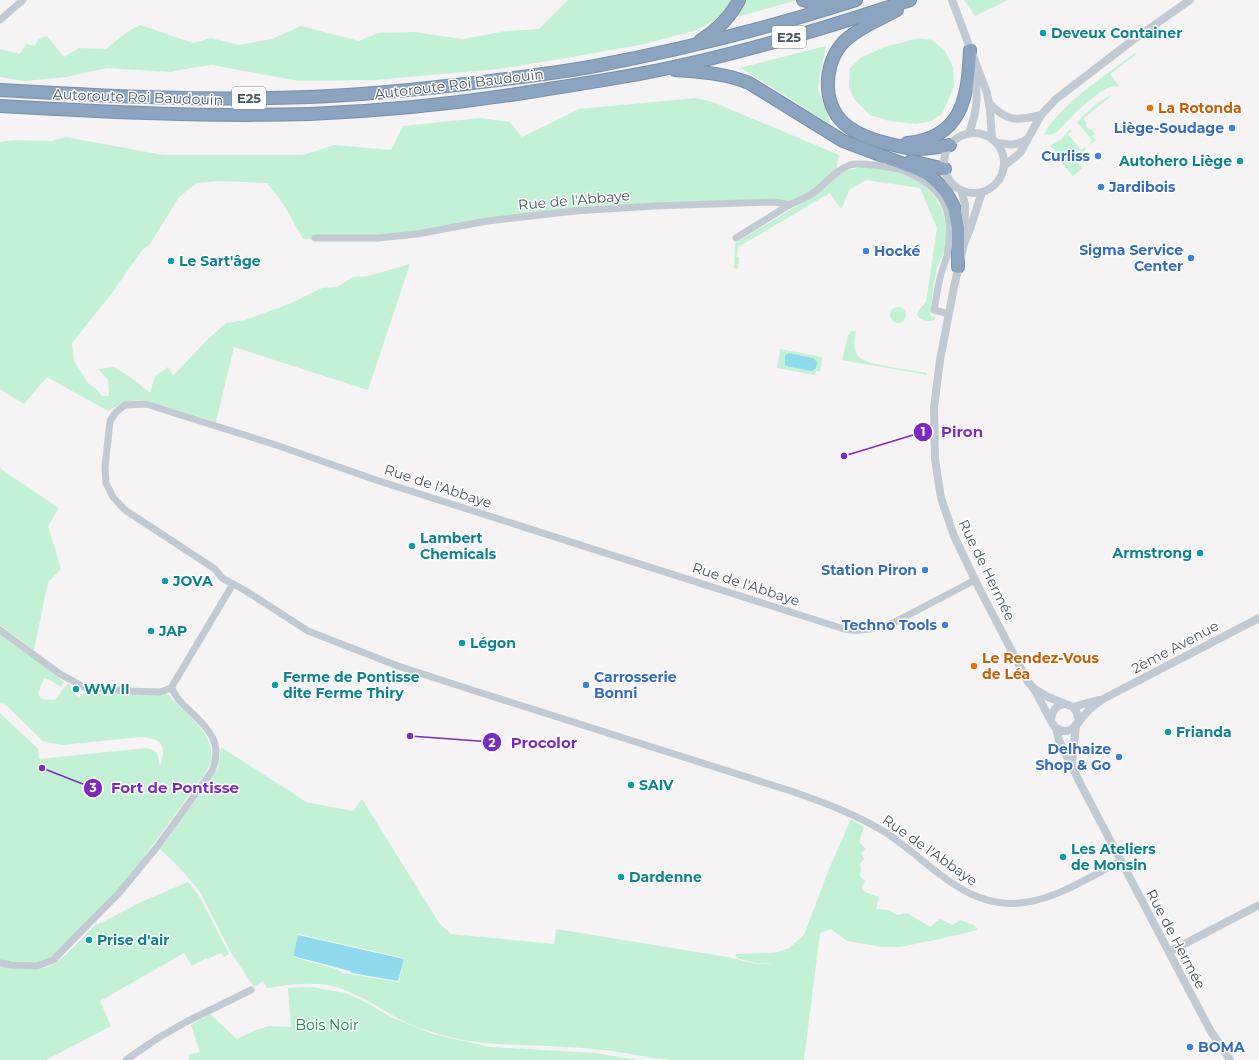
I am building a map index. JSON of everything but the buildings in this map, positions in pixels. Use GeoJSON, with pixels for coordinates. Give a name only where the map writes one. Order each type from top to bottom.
{"type":"FeatureCollection","features":[{"type":"Feature","properties":{"kind":"highway"},"geometry":{"type":"LineString","coordinates":[[694,45],[731,16],[739,0]]}},
{"type":"Feature","properties":{"kind":"highway"},"geometry":{"type":"LineString","coordinates":[[803,0],[818,4],[838,6]]}},
{"type":"Feature","properties":{"kind":"highway","name":"Autoroute Roi Baudouin"},"geometry":{"type":"LineString","coordinates":[[0,90],[224,99],[311,97],[410,90],[506,79],[588,67],[694,45],[767,26],[856,0]]}},
{"type":"Feature","properties":{"kind":"highway","name":"Autoroute Roi Baudouin"},"geometry":{"type":"LineString","coordinates":[[0,106],[139,113],[224,115],[313,114],[414,107],[494,97],[666,69],[763,45],[910,0]]}},
{"type":"Feature","properties":{"kind":"highway"},"geometry":{"type":"LineString","coordinates":[[916,0],[849,38],[837,50],[829,70],[828,90],[831,104],[838,117],[851,130],[883,143],[917,149],[950,145]]}},
{"type":"Feature","properties":{"kind":"highway"},"geometry":{"type":"LineString","coordinates":[[883,143],[906,143],[926,140],[936,135],[951,123],[963,104],[969,80],[970,50]]}},
{"type":"Feature","properties":{"kind":"highway"},"geometry":{"type":"LineString","coordinates":[[666,69],[708,72],[736,78],[749,84],[843,141],[917,169],[929,176],[946,192],[954,207],[958,228],[958,267]]}},
{"type":"Feature","properties":{"kind":"highway"},"geometry":{"type":"LineString","coordinates":[[873,152],[889,154],[945,169]]}},
{"type":"Feature","properties":{"kind":"street"},"geometry":{"type":"LineString","coordinates":[[0,20],[23,0]]}},
{"type":"Feature","properties":{"kind":"street"},"geometry":{"type":"LineString","coordinates":[[952,0],[980,73],[989,103],[995,141]]}},
{"type":"Feature","properties":{"kind":"street"},"geometry":{"type":"LineString","coordinates":[[1004,166],[1020,153],[1041,115],[1056,99],[1133,40],[1190,0]]}},
{"type":"Feature","properties":{"kind":"street"},"geometry":{"type":"LineString","coordinates":[[969,133],[974,118],[977,99],[977,89],[970,50]]}},
{"type":"Feature","properties":{"kind":"street"},"geometry":{"type":"LineString","coordinates":[[989,103],[999,113],[1013,119],[1024,119],[1041,115]]}},
{"type":"Feature","properties":{"kind":"street"},"geometry":{"type":"LineString","coordinates":[[969,133],[977,133],[985,134],[995,141],[1002,150],[1004,166],[998,181],[992,187],[982,192],[972,193],[961,190],[950,181],[945,169],[945,156],[950,145],[955,139],[969,133]]}},
{"type":"Feature","properties":{"kind":"street"},"geometry":{"type":"LineString","coordinates":[[995,141],[1014,145],[1019,144],[1029,138]]}},
{"type":"Feature","properties":{"kind":"street"},"geometry":{"type":"LineString","coordinates":[[736,238],[789,205],[815,192],[835,173],[851,164],[869,164],[897,168],[916,176],[934,190],[942,200],[947,212],[950,232],[946,258],[941,273],[934,310],[949,314]]}},
{"type":"Feature","properties":{"kind":"street","name":"Rue de Hermée"},"geometry":{"type":"LineString","coordinates":[[961,190],[965,212],[964,244]]}},
{"type":"Feature","properties":{"kind":"street","name":"Rue de Hermée"},"geometry":{"type":"LineString","coordinates":[[982,192],[964,244],[958,267],[940,360],[934,408],[935,459],[941,498],[954,536],[975,580],[1028,682],[1056,728],[1059,740],[1168,952],[1210,1030],[1230,1060]]}},
{"type":"Feature","properties":{"kind":"street","name":"Rue de l'Abbaye"},"geometry":{"type":"LineString","coordinates":[[315,238],[378,238],[417,234],[487,221],[575,211],[654,206],[775,202],[789,205]]}},
{"type":"Feature","properties":{"kind":"street","name":"Rue de l'Abbaye"},"geometry":{"type":"LineString","coordinates":[[975,580],[893,623],[867,630],[844,629],[383,482],[276,445],[146,404],[124,405],[116,412],[110,421],[104,467],[106,483],[113,497],[125,510],[215,569],[222,578],[246,591],[308,631],[398,666],[479,693],[828,804],[853,815],[900,842],[953,884],[967,893],[983,899],[1002,904],[1014,904],[1039,900],[1066,889],[1121,861]]}},
{"type":"Feature","properties":{"kind":"street"},"geometry":{"type":"LineString","coordinates":[[0,630],[60,674],[84,687],[125,692],[160,692],[171,688],[233,584]]}},
{"type":"Feature","properties":{"kind":"street","name":"2ème Avenue"},"geometry":{"type":"LineString","coordinates":[[1078,723],[1089,710],[1103,699],[1259,618]]}},
{"type":"Feature","properties":{"kind":"street","name":"Rue de Hermée"},"geometry":{"type":"LineString","coordinates":[[1032,687],[1048,697],[1073,707]]}},
{"type":"Feature","properties":{"kind":"street"},"geometry":{"type":"LineString","coordinates":[[0,963],[37,966],[53,960],[119,893],[157,847],[205,781],[214,765],[215,747],[212,737],[200,720],[178,699],[171,688]]}},
{"type":"Feature","properties":{"kind":"street","name":"2ème Avenue"},"geometry":{"type":"LineString","coordinates":[[1073,707],[1103,699]]}},
{"type":"Feature","properties":{"kind":"street"},"geometry":{"type":"LineString","coordinates":[[1051,720],[1057,706],[1063,704]]}},
{"type":"Feature","properties":{"kind":"street"},"geometry":{"type":"LineString","coordinates":[[1072,764],[1078,723],[1078,715],[1073,707]]}},
{"type":"Feature","properties":{"kind":"street"},"geometry":{"type":"LineString","coordinates":[[1056,728],[1064,731],[1069,730],[1078,723]]}},
{"type":"Feature","properties":{"kind":"street"},"geometry":{"type":"LineString","coordinates":[[1168,952],[1259,905]]}},
{"type":"Feature","properties":{"kind":"street"},"geometry":{"type":"LineString","coordinates":[[126,1060],[158,1038],[186,1022],[251,990]]}},
{"type":"Feature","properties":{"kind":"green space"},"geometry":{"type":"Polygon","coordinates":[[[568,0],[732,0],[722,17],[694,31],[644,44],[498,69],[374,80],[299,81],[212,65],[171,72],[107,68],[66,77],[25,81],[0,77],[0,49],[20,54],[26,44],[34,46],[39,39],[47,36],[64,57],[79,48],[106,49],[127,32],[140,25],[193,43],[211,38],[239,45],[272,39],[301,26],[359,41],[378,33],[414,32],[463,39],[506,31],[539,29],[568,0]]]}},
{"type":"Feature","properties":{"kind":"green space"},"geometry":{"type":"Polygon","coordinates":[[[742,0],[793,0],[794,1],[737,17],[742,0]]]}},
{"type":"Feature","properties":{"kind":"green space"},"geometry":{"type":"Polygon","coordinates":[[[964,0],[1008,0],[975,16],[964,0]]]}},
{"type":"Feature","properties":{"kind":"green space"},"geometry":{"type":"Polygon","coordinates":[[[919,38],[932,40],[945,51],[953,67],[954,86],[942,114],[931,121],[917,124],[889,121],[870,115],[854,99],[849,87],[850,68],[862,57],[885,47],[919,38]]]}},
{"type":"Feature","properties":{"kind":"green space"},"geometry":{"type":"Polygon","coordinates":[[[826,46],[818,89],[831,125],[740,68],[826,46]]]}},
{"type":"Feature","properties":{"kind":"green space"},"geometry":{"type":"Polygon","coordinates":[[[1135,53],[1137,54],[1110,74],[1119,86],[1110,87],[1100,92],[1078,110],[1057,132],[1050,135],[1044,134],[1062,111],[1085,90],[1135,53]]]}},
{"type":"Feature","properties":{"kind":"green space"},"geometry":{"type":"Polygon","coordinates":[[[1110,95],[1111,96],[1083,119],[1087,123],[1085,125],[1095,134],[1092,136],[1096,140],[1090,145],[1089,143],[1092,140],[1077,122],[1096,104],[1110,95]]]}},
{"type":"Feature","properties":{"kind":"green space"},"geometry":{"type":"Polygon","coordinates":[[[696,98],[713,102],[839,155],[836,170],[814,190],[784,204],[575,211],[378,238],[303,239],[284,205],[267,183],[221,181],[197,183],[179,197],[150,244],[142,250],[112,293],[72,343],[74,361],[88,383],[102,396],[109,396],[108,380],[98,369],[114,367],[133,379],[150,393],[155,376],[168,367],[173,376],[208,339],[226,323],[245,320],[289,304],[322,288],[337,287],[353,277],[368,276],[410,264],[368,390],[234,347],[216,422],[145,400],[126,402],[108,411],[47,377],[24,404],[0,389],[0,142],[13,140],[52,141],[66,137],[163,155],[303,155],[334,145],[391,150],[403,126],[480,118],[510,122],[522,137],[579,109],[696,98]]]}},
{"type":"Feature","properties":{"kind":"green space"},"geometry":{"type":"Polygon","coordinates":[[[1070,129],[1072,131],[1068,134],[1081,150],[1085,147],[1086,148],[1084,152],[1085,154],[1077,162],[1082,168],[1073,176],[1060,161],[1066,160],[1067,156],[1057,153],[1050,146],[1062,139],[1070,129]]]}},
{"type":"Feature","properties":{"kind":"green space"},"geometry":{"type":"Polygon","coordinates":[[[866,166],[895,172],[915,180],[925,186],[939,203],[943,213],[946,236],[944,251],[934,280],[930,316],[935,317],[935,320],[930,321],[921,319],[917,315],[918,311],[926,302],[937,228],[920,188],[866,180],[849,190],[842,208],[840,208],[830,193],[738,247],[738,269],[734,268],[735,244],[737,242],[818,193],[845,171],[866,166]]]}},
{"type":"Feature","properties":{"kind":"green space"},"geometry":{"type":"Polygon","coordinates":[[[898,307],[905,312],[906,315],[901,322],[898,323],[891,318],[890,315],[895,308],[898,307]]]}},
{"type":"Feature","properties":{"kind":"green space"},"geometry":{"type":"Polygon","coordinates":[[[851,331],[856,331],[854,342],[857,355],[865,361],[927,373],[927,375],[842,360],[848,335],[851,331]]]}},
{"type":"Feature","properties":{"kind":"green space"},"geometry":{"type":"Polygon","coordinates":[[[780,349],[822,357],[820,372],[816,371],[815,375],[777,368],[780,349]]]}},
{"type":"Feature","properties":{"kind":"green space"},"geometry":{"type":"Polygon","coordinates":[[[0,466],[1,469],[59,508],[48,526],[61,569],[48,582],[34,650],[0,625],[0,466]]]}},
{"type":"Feature","properties":{"kind":"green space"},"geometry":{"type":"Polygon","coordinates":[[[0,633],[64,682],[61,687],[44,678],[38,694],[41,699],[55,700],[69,683],[73,693],[79,697],[85,692],[126,695],[166,694],[169,695],[200,727],[209,743],[211,752],[211,762],[206,772],[144,857],[113,896],[51,957],[38,964],[0,961],[0,713],[38,749],[39,759],[146,748],[157,753],[160,766],[163,748],[158,741],[154,739],[141,737],[62,745],[43,741],[7,706],[2,703],[0,704],[0,633]]]}},
{"type":"Feature","properties":{"kind":"green space"},"geometry":{"type":"Polygon","coordinates":[[[221,747],[306,802],[353,811],[362,799],[439,923],[451,934],[554,944],[556,929],[728,957],[756,964],[776,963],[756,963],[737,958],[735,954],[774,953],[789,948],[804,935],[829,869],[851,819],[864,827],[859,842],[866,849],[861,853],[864,859],[860,864],[860,876],[865,881],[862,887],[865,892],[879,897],[876,909],[888,910],[898,915],[907,913],[930,927],[940,919],[953,925],[960,920],[974,925],[978,930],[900,947],[883,947],[847,941],[831,929],[820,933],[804,1060],[671,1060],[593,1049],[493,1044],[455,1038],[406,1023],[366,1000],[337,987],[320,984],[304,984],[267,988],[263,981],[254,987],[232,954],[199,890],[179,867],[160,849],[218,768],[221,747]],[[298,934],[293,957],[336,969],[343,973],[399,982],[404,958],[298,934]]]}},
{"type":"Feature","properties":{"kind":"green space"},"geometry":{"type":"Polygon","coordinates":[[[188,882],[199,896],[229,954],[224,957],[221,953],[207,959],[206,958],[192,966],[184,953],[100,1001],[111,1026],[46,1060],[0,1060],[1,965],[30,969],[47,967],[66,954],[96,924],[97,925],[141,902],[188,882]]]}},
{"type":"Feature","properties":{"kind":"green space","name":"Bois Noir"},"geometry":{"type":"Polygon","coordinates":[[[312,987],[346,993],[391,1017],[433,1034],[490,1047],[596,1053],[637,1060],[190,1060],[188,1055],[200,1052],[191,1025],[210,1014],[237,1039],[269,1026],[291,1027],[288,988],[312,987]]]}},
{"type":"Feature","properties":{"kind":"water"},"geometry":{"type":"Polygon","coordinates":[[[788,353],[813,358],[817,362],[816,368],[812,371],[785,366],[785,356],[788,353]]]}},
{"type":"Feature","properties":{"kind":"water"},"geometry":{"type":"Polygon","coordinates":[[[298,935],[404,959],[398,981],[352,973],[350,971],[293,956],[298,935]]]}},
{"type":"Feature","properties":{"kind":"place","name":"Deveux Container"},"geometry":{"type":"Point","coordinates":[1043,33]}},
{"type":"Feature","properties":{"kind":"place","name":"La Rotonda"},"geometry":{"type":"Point","coordinates":[1150,108]}},
{"type":"Feature","properties":{"kind":"place","name":"Liège-Soudage"},"geometry":{"type":"Point","coordinates":[1232,128]}},
{"type":"Feature","properties":{"kind":"place","name":"Curliss"},"geometry":{"type":"Point","coordinates":[1098,156]}},
{"type":"Feature","properties":{"kind":"place","name":"Autohero Liège"},"geometry":{"type":"Point","coordinates":[1240,161]}},
{"type":"Feature","properties":{"kind":"place","name":"Jardibois"},"geometry":{"type":"Point","coordinates":[1101,187]}},
{"type":"Feature","properties":{"kind":"place","name":"Hocké"},"geometry":{"type":"Point","coordinates":[866,251]}},
{"type":"Feature","properties":{"kind":"place","name":"Sigma Service Center"},"geometry":{"type":"Point","coordinates":[1191,258]}},
{"type":"Feature","properties":{"kind":"place","name":"Le Sart'âge"},"geometry":{"type":"Point","coordinates":[171,261]}},
{"type":"Feature","properties":{"kind":"place","name":"Piron"},"geometry":{"type":"Point","coordinates":[844,456]}},
{"type":"Feature","properties":{"kind":"place","name":"Lambert Chemicals"},"geometry":{"type":"Point","coordinates":[412,546]}},
{"type":"Feature","properties":{"kind":"place","name":"Armstrong"},"geometry":{"type":"Point","coordinates":[1200,553]}},
{"type":"Feature","properties":{"kind":"place","name":"Station Piron"},"geometry":{"type":"Point","coordinates":[925,570]}},
{"type":"Feature","properties":{"kind":"place","name":"JOVA"},"geometry":{"type":"Point","coordinates":[165,581]}},
{"type":"Feature","properties":{"kind":"place","name":"Techno Tools"},"geometry":{"type":"Point","coordinates":[945,625]}},
{"type":"Feature","properties":{"kind":"place","name":"JAP"},"geometry":{"type":"Point","coordinates":[151,631]}},
{"type":"Feature","properties":{"kind":"place","name":"Légon"},"geometry":{"type":"Point","coordinates":[462,643]}},
{"type":"Feature","properties":{"kind":"place","name":"Le Rendez-Vous de Léa"},"geometry":{"type":"Point","coordinates":[974,666]}},
{"type":"Feature","properties":{"kind":"place","name":"Ferme de Pontisse dite Ferme Thiry"},"geometry":{"type":"Point","coordinates":[275,685]}},
{"type":"Feature","properties":{"kind":"place","name":"Carrosserie Bonni"},"geometry":{"type":"Point","coordinates":[586,685]}},
{"type":"Feature","properties":{"kind":"place","name":"WW II"},"geometry":{"type":"Point","coordinates":[76,689]}},
{"type":"Feature","properties":{"kind":"place","name":"Frianda"},"geometry":{"type":"Point","coordinates":[1168,732]}},
{"type":"Feature","properties":{"kind":"place","name":"Procolor"},"geometry":{"type":"Point","coordinates":[410,736]}},
{"type":"Feature","properties":{"kind":"place","name":"Delhaize Shop & Go"},"geometry":{"type":"Point","coordinates":[1119,757]}},
{"type":"Feature","properties":{"kind":"place","name":"Fort de Pontisse"},"geometry":{"type":"Point","coordinates":[42,768]}},
{"type":"Feature","properties":{"kind":"place","name":"SAIV"},"geometry":{"type":"Point","coordinates":[631,785]}},
{"type":"Feature","properties":{"kind":"place","name":"Les Ateliers de Monsin"},"geometry":{"type":"Point","coordinates":[1063,857]}},
{"type":"Feature","properties":{"kind":"place","name":"Dardenne"},"geometry":{"type":"Point","coordinates":[621,877]}},
{"type":"Feature","properties":{"kind":"place","name":"Prise d'air"},"geometry":{"type":"Point","coordinates":[89,940]}},
{"type":"Feature","properties":{"kind":"place","name":"BOMA"},"geometry":{"type":"Point","coordinates":[1190,1047]}}]}
